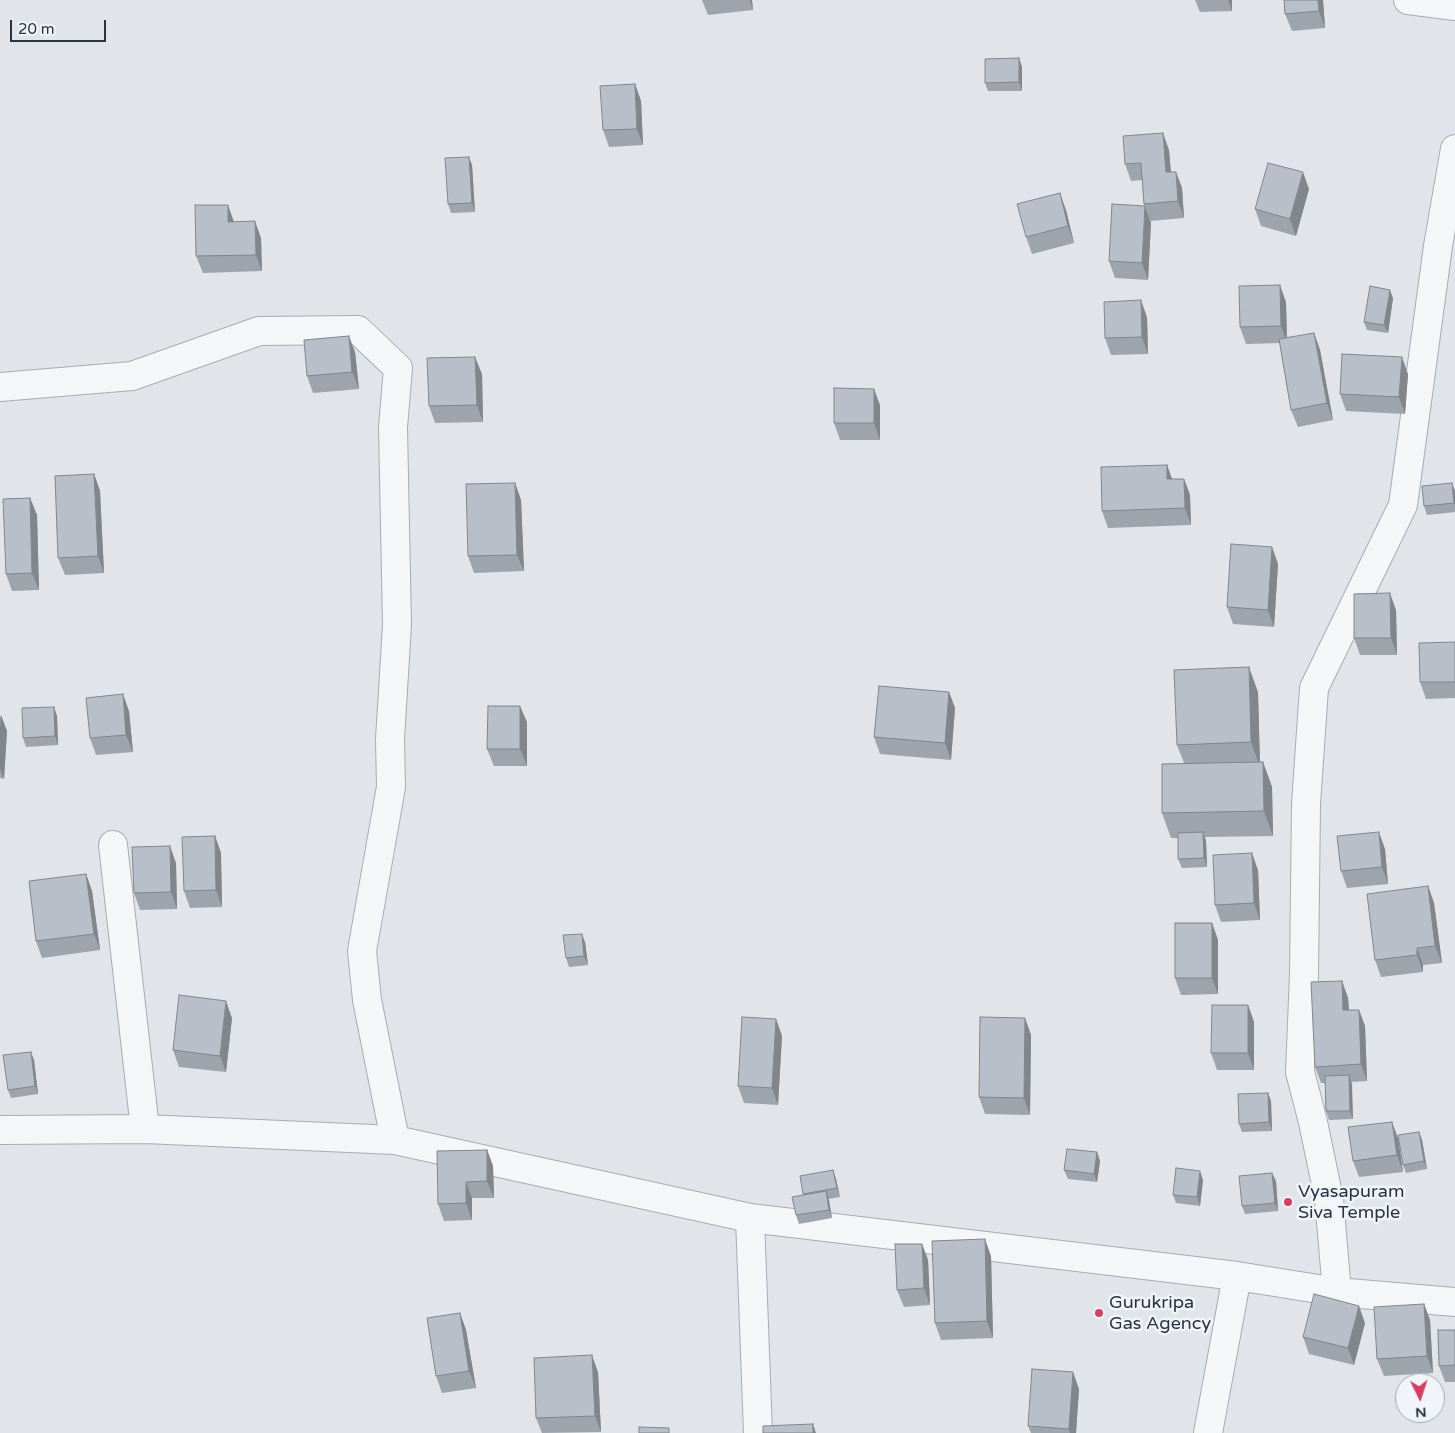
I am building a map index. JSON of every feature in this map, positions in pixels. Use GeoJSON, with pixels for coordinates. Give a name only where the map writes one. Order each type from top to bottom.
{"type":"FeatureCollection","features":[{"type":"Feature","properties":{"kind":"street"},"geometry":{"type":"LineString","coordinates":[[1408,0],[1455,6]]}},
{"type":"Feature","properties":{"kind":"street"},"geometry":{"type":"LineString","coordinates":[[1337,1292],[1329,1199],[1313,1122],[1300,1072],[1304,974],[1306,804],[1314,688],[1403,505],[1438,246],[1455,149]]}},
{"type":"Feature","properties":{"kind":"street"},"geometry":{"type":"LineString","coordinates":[[0,387],[132,376],[259,332],[358,330],[398,368],[393,427],[397,625],[390,739],[391,787],[362,951],[367,1000],[395,1140]]}},
{"type":"Feature","properties":{"kind":"street"},"geometry":{"type":"LineString","coordinates":[[113,845],[145,1129]]}},
{"type":"Feature","properties":{"kind":"street"},"geometry":{"type":"LineString","coordinates":[[0,1130],[145,1129],[395,1140],[750,1218],[1237,1276],[1337,1292],[1455,1302]]}},
{"type":"Feature","properties":{"kind":"street"},"geometry":{"type":"LineString","coordinates":[[750,1218],[758,1433]]}},
{"type":"Feature","properties":{"kind":"street"},"geometry":{"type":"LineString","coordinates":[[1208,1433],[1237,1276]]}},
{"type":"Feature","properties":{"kind":"building"},"geometry":{"type":"Polygon","coordinates":[[[1284,0],[1318,0],[1319,11],[1285,14],[1284,0]]]}},
{"type":"Feature","properties":{"kind":"building"},"geometry":{"type":"Polygon","coordinates":[[[1019,58],[1019,82],[985,83],[985,59],[1019,58]]]}},
{"type":"Feature","properties":{"kind":"building"},"geometry":{"type":"Polygon","coordinates":[[[635,84],[637,129],[603,130],[600,86],[635,84]]]}},
{"type":"Feature","properties":{"kind":"building"},"geometry":{"type":"Polygon","coordinates":[[[1163,133],[1166,172],[1176,172],[1178,201],[1144,204],[1141,163],[1125,164],[1123,136],[1163,133]]]}},
{"type":"Feature","properties":{"kind":"building"},"geometry":{"type":"Polygon","coordinates":[[[469,157],[472,203],[448,204],[445,158],[469,157]]]}},
{"type":"Feature","properties":{"kind":"building"},"geometry":{"type":"Polygon","coordinates":[[[1268,163],[1303,172],[1290,219],[1255,209],[1268,163]]]}},
{"type":"Feature","properties":{"kind":"building"},"geometry":{"type":"Polygon","coordinates":[[[1060,193],[1068,226],[1026,237],[1017,204],[1060,193]]]}},
{"type":"Feature","properties":{"kind":"building"},"geometry":{"type":"Polygon","coordinates":[[[1112,204],[1145,206],[1142,263],[1109,261],[1112,204]]]}},
{"type":"Feature","properties":{"kind":"building"},"geometry":{"type":"Polygon","coordinates":[[[195,205],[228,205],[228,222],[255,221],[256,255],[196,256],[195,205]]]}},
{"type":"Feature","properties":{"kind":"building"},"geometry":{"type":"Polygon","coordinates":[[[1280,285],[1281,326],[1240,327],[1239,286],[1280,285]]]}},
{"type":"Feature","properties":{"kind":"building"},"geometry":{"type":"Polygon","coordinates":[[[1370,286],[1390,290],[1384,325],[1364,322],[1370,286]]]}},
{"type":"Feature","properties":{"kind":"building"},"geometry":{"type":"Polygon","coordinates":[[[1141,300],[1142,337],[1105,338],[1104,302],[1141,300]]]}},
{"type":"Feature","properties":{"kind":"building"},"geometry":{"type":"Polygon","coordinates":[[[1314,333],[1327,403],[1291,410],[1279,339],[1314,333]]]}},
{"type":"Feature","properties":{"kind":"building"},"geometry":{"type":"Polygon","coordinates":[[[349,336],[352,372],[307,376],[304,340],[349,336]]]}},
{"type":"Feature","properties":{"kind":"building"},"geometry":{"type":"Polygon","coordinates":[[[1342,354],[1402,357],[1399,397],[1340,394],[1342,354]]]}},
{"type":"Feature","properties":{"kind":"building"},"geometry":{"type":"Polygon","coordinates":[[[475,357],[477,405],[429,406],[427,358],[475,357]]]}},
{"type":"Feature","properties":{"kind":"building"},"geometry":{"type":"Polygon","coordinates":[[[834,388],[874,389],[874,423],[834,423],[834,388]]]}},
{"type":"Feature","properties":{"kind":"building"},"geometry":{"type":"Polygon","coordinates":[[[1167,465],[1167,479],[1184,479],[1185,508],[1102,511],[1101,467],[1167,465]]]}},
{"type":"Feature","properties":{"kind":"building"},"geometry":{"type":"Polygon","coordinates":[[[94,474],[98,556],[58,558],[55,476],[94,474]]]}},
{"type":"Feature","properties":{"kind":"building"},"geometry":{"type":"Polygon","coordinates":[[[515,483],[517,555],[468,556],[466,484],[515,483]]]}},
{"type":"Feature","properties":{"kind":"building"},"geometry":{"type":"Polygon","coordinates":[[[1452,483],[1454,503],[1424,506],[1422,486],[1452,483]]]}},
{"type":"Feature","properties":{"kind":"building"},"geometry":{"type":"Polygon","coordinates":[[[30,498],[32,573],[6,574],[3,499],[30,498]]]}},
{"type":"Feature","properties":{"kind":"building"},"geometry":{"type":"Polygon","coordinates":[[[1231,544],[1272,547],[1268,610],[1227,607],[1231,544]]]}},
{"type":"Feature","properties":{"kind":"building"},"geometry":{"type":"Polygon","coordinates":[[[1390,593],[1391,638],[1354,638],[1354,594],[1390,593]]]}},
{"type":"Feature","properties":{"kind":"building"},"geometry":{"type":"Polygon","coordinates":[[[1455,642],[1455,682],[1420,682],[1419,643],[1455,642]]]}},
{"type":"Feature","properties":{"kind":"building"},"geometry":{"type":"Polygon","coordinates":[[[1249,667],[1251,742],[1177,745],[1174,670],[1249,667]]]}},
{"type":"Feature","properties":{"kind":"building"},"geometry":{"type":"Polygon","coordinates":[[[879,686],[949,692],[945,743],[874,737],[879,686]]]}},
{"type":"Feature","properties":{"kind":"building"},"geometry":{"type":"Polygon","coordinates":[[[123,694],[126,735],[90,738],[86,698],[123,694]]]}},
{"type":"Feature","properties":{"kind":"building"},"geometry":{"type":"Polygon","coordinates":[[[488,706],[520,706],[520,749],[487,749],[488,706]]]}},
{"type":"Feature","properties":{"kind":"building"},"geometry":{"type":"Polygon","coordinates":[[[54,707],[55,736],[23,738],[22,708],[54,707]]]}},
{"type":"Feature","properties":{"kind":"building"},"geometry":{"type":"Polygon","coordinates":[[[1263,762],[1264,811],[1162,813],[1162,764],[1263,762]]]}},
{"type":"Feature","properties":{"kind":"building"},"geometry":{"type":"Polygon","coordinates":[[[1203,832],[1204,858],[1178,859],[1178,833],[1203,832]]]}},
{"type":"Feature","properties":{"kind":"building"},"geometry":{"type":"Polygon","coordinates":[[[1379,832],[1382,867],[1341,871],[1337,836],[1379,832]]]}},
{"type":"Feature","properties":{"kind":"building"},"geometry":{"type":"Polygon","coordinates":[[[215,836],[216,890],[184,891],[182,837],[215,836]]]}},
{"type":"Feature","properties":{"kind":"building"},"geometry":{"type":"Polygon","coordinates":[[[170,846],[171,892],[134,893],[132,847],[170,846]]]}},
{"type":"Feature","properties":{"kind":"building"},"geometry":{"type":"Polygon","coordinates":[[[1252,853],[1254,903],[1215,905],[1213,855],[1252,853]]]}},
{"type":"Feature","properties":{"kind":"building"},"geometry":{"type":"Polygon","coordinates":[[[86,874],[94,934],[36,941],[29,881],[86,874]]]}},
{"type":"Feature","properties":{"kind":"building"},"geometry":{"type":"Polygon","coordinates":[[[1428,886],[1435,946],[1417,948],[1417,955],[1375,960],[1367,894],[1428,886]]]}},
{"type":"Feature","properties":{"kind":"building"},"geometry":{"type":"Polygon","coordinates":[[[1175,923],[1212,923],[1212,978],[1175,978],[1175,923]]]}},
{"type":"Feature","properties":{"kind":"building"},"geometry":{"type":"Polygon","coordinates":[[[582,934],[584,956],[566,958],[563,935],[582,934]]]}},
{"type":"Feature","properties":{"kind":"building"},"geometry":{"type":"Polygon","coordinates":[[[1342,981],[1343,1010],[1359,1010],[1361,1064],[1315,1067],[1311,982],[1342,981]]]}},
{"type":"Feature","properties":{"kind":"building"},"geometry":{"type":"Polygon","coordinates":[[[179,995],[226,1001],[220,1056],[173,1050],[179,995]]]}},
{"type":"Feature","properties":{"kind":"building"},"geometry":{"type":"Polygon","coordinates":[[[1212,1005],[1248,1005],[1248,1053],[1211,1053],[1212,1005]]]}},
{"type":"Feature","properties":{"kind":"building"},"geometry":{"type":"Polygon","coordinates":[[[742,1017],[776,1019],[772,1088],[738,1086],[742,1017]]]}},
{"type":"Feature","properties":{"kind":"building"},"geometry":{"type":"Polygon","coordinates":[[[980,1017],[1025,1018],[1024,1098],[979,1097],[980,1017]]]}},
{"type":"Feature","properties":{"kind":"building"},"geometry":{"type":"Polygon","coordinates":[[[31,1052],[35,1086],[8,1090],[3,1055],[31,1052]]]}},
{"type":"Feature","properties":{"kind":"building"},"geometry":{"type":"Polygon","coordinates":[[[1349,1075],[1350,1111],[1326,1111],[1325,1076],[1349,1075]]]}},
{"type":"Feature","properties":{"kind":"building"},"geometry":{"type":"Polygon","coordinates":[[[1268,1093],[1269,1122],[1239,1124],[1238,1094],[1268,1093]]]}},
{"type":"Feature","properties":{"kind":"building"},"geometry":{"type":"Polygon","coordinates":[[[1392,1122],[1397,1155],[1353,1161],[1348,1127],[1392,1122]]]}},
{"type":"Feature","properties":{"kind":"building"},"geometry":{"type":"Polygon","coordinates":[[[1419,1132],[1424,1161],[1403,1165],[1398,1135],[1419,1132]]]}},
{"type":"Feature","properties":{"kind":"building"},"geometry":{"type":"Polygon","coordinates":[[[1067,1149],[1097,1152],[1094,1174],[1064,1170],[1067,1149]]]}},
{"type":"Feature","properties":{"kind":"building"},"geometry":{"type":"Polygon","coordinates":[[[487,1150],[487,1181],[466,1182],[466,1203],[438,1204],[437,1151],[487,1150]]]}},
{"type":"Feature","properties":{"kind":"building"},"geometry":{"type":"Polygon","coordinates":[[[1176,1168],[1200,1171],[1197,1197],[1173,1195],[1176,1168]]]}},
{"type":"Feature","properties":{"kind":"building"},"geometry":{"type":"Polygon","coordinates":[[[833,1170],[837,1188],[803,1194],[800,1176],[833,1170]]]}},
{"type":"Feature","properties":{"kind":"building"},"geometry":{"type":"Polygon","coordinates":[[[1272,1173],[1275,1203],[1242,1206],[1239,1176],[1272,1173]]]}},
{"type":"Feature","properties":{"kind":"building"},"geometry":{"type":"Polygon","coordinates":[[[826,1191],[829,1210],[796,1215],[792,1197],[826,1191]]]}},
{"type":"Feature","properties":{"kind":"building"},"geometry":{"type":"Polygon","coordinates":[[[985,1239],[987,1321],[935,1323],[932,1241],[985,1239]]]}},
{"type":"Feature","properties":{"kind":"building"},"geometry":{"type":"Polygon","coordinates":[[[895,1244],[922,1244],[924,1288],[897,1290],[895,1244]]]}},
{"type":"Feature","properties":{"kind":"building"},"geometry":{"type":"Polygon","coordinates":[[[1314,1294],[1359,1306],[1348,1348],[1303,1337],[1314,1294]]]}},
{"type":"Feature","properties":{"kind":"building"},"geometry":{"type":"Polygon","coordinates":[[[1424,1304],[1427,1356],[1377,1359],[1374,1307],[1424,1304]]]}},
{"type":"Feature","properties":{"kind":"building"},"geometry":{"type":"Polygon","coordinates":[[[460,1313],[469,1371],[436,1376],[427,1318],[460,1313]]]}},
{"type":"Feature","properties":{"kind":"building"},"geometry":{"type":"Polygon","coordinates":[[[1438,1330],[1455,1330],[1455,1365],[1439,1366],[1438,1330]]]}},
{"type":"Feature","properties":{"kind":"building"},"geometry":{"type":"Polygon","coordinates":[[[592,1355],[595,1416],[536,1418],[534,1358],[592,1355]]]}},
{"type":"Feature","properties":{"kind":"building"},"geometry":{"type":"Polygon","coordinates":[[[1032,1369],[1073,1372],[1069,1429],[1028,1426],[1032,1369]]]}},
{"type":"Feature","properties":{"kind":"building"},"geometry":{"type":"Polygon","coordinates":[[[813,1424],[813,1433],[763,1433],[763,1426],[813,1424]]]}},
{"type":"Feature","properties":{"kind":"building"},"geometry":{"type":"Polygon","coordinates":[[[639,1427],[669,1428],[669,1433],[639,1433],[639,1427]]]}},
{"type":"Feature","properties":{"kind":"place","name":"Vyasapuram Siva Temple"},"geometry":{"type":"Point","coordinates":[1288,1202]}},
{"type":"Feature","properties":{"kind":"place","name":"Gurukripa Gas Agency"},"geometry":{"type":"Point","coordinates":[1099,1313]}}]}
